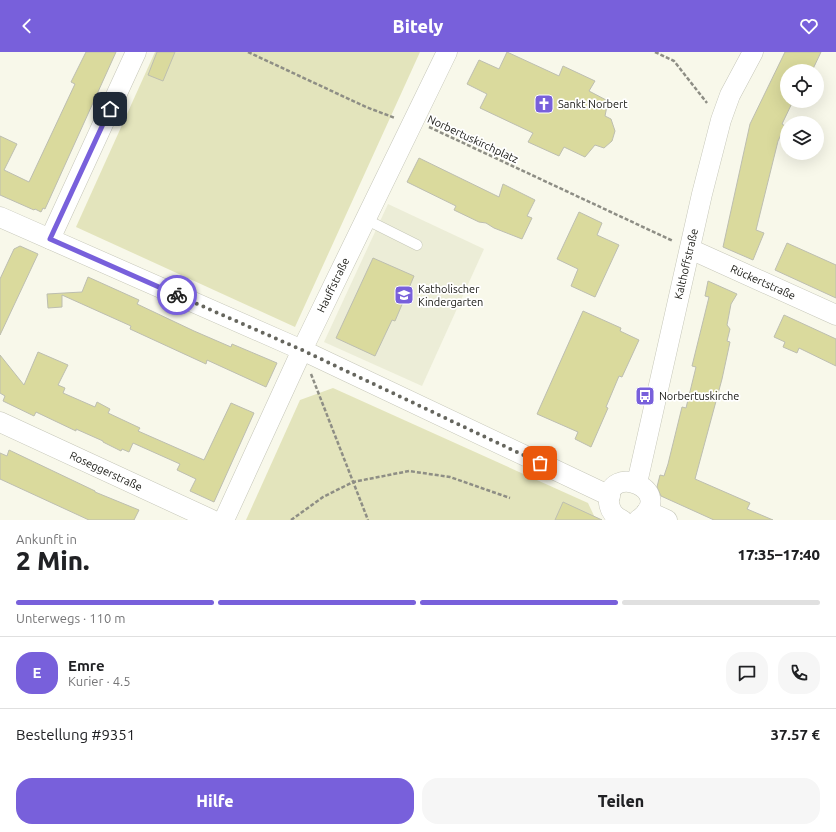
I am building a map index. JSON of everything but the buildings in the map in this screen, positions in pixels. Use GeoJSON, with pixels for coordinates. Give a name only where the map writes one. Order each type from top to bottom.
{"type":"FeatureCollection","features":[{"type":"Feature","properties":{"kind":"street"},"geometry":{"type":"LineString","coordinates":[[50,239],[136,52]]}},
{"type":"Feature","properties":{"kind":"street","name":"Hauffstraße"},"geometry":{"type":"LineString","coordinates":[[224,520],[302,350],[447,52]]}},
{"type":"Feature","properties":{"kind":"street","name":"Kalthoffstraße"},"geometry":{"type":"LineString","coordinates":[[637,483],[690,248],[721,120],[730,95],[753,52]]}},
{"type":"Feature","properties":{"kind":"street"},"geometry":{"type":"LineString","coordinates":[[2,222],[50,239],[302,350],[610,496]]}},
{"type":"Feature","properties":{"kind":"street","name":"Rückertstraße"},"geometry":{"type":"LineString","coordinates":[[690,248],[836,315]]}},
{"type":"Feature","properties":{"kind":"street","name":"Roseggerstraße"},"geometry":{"type":"LineString","coordinates":[[0,422],[212,520]]}},
{"type":"Feature","properties":{"kind":"street"},"geometry":{"type":"LineString","coordinates":[[622,520],[614,514],[610,508],[610,496],[618,485],[631,481],[637,483],[647,492],[649,505],[643,515],[667,520]]}},
{"type":"Feature","properties":{"kind":"lane"},"geometry":{"type":"LineString","coordinates":[[365,219],[417,245]]}},
{"type":"Feature","properties":{"kind":"path","name":"Norbertuskirchplatz"},"geometry":{"type":"LineString","coordinates":[[248,52],[366,107],[406,122],[413,120],[690,248]]}},
{"type":"Feature","properties":{"kind":"path"},"geometry":{"type":"LineString","coordinates":[[654,52],[674,61],[721,120]]}},
{"type":"Feature","properties":{"kind":"path"},"geometry":{"type":"LineString","coordinates":[[302,350],[368,520]]}},
{"type":"Feature","properties":{"kind":"path"},"geometry":{"type":"LineString","coordinates":[[291,520],[322,497],[353,482],[409,471],[450,477],[510,498]]}},
{"type":"Feature","properties":{"kind":"shaded area","name":"Katholischer Kindergarten"},"geometry":{"type":"Polygon","coordinates":[[[388,204],[484,249],[422,386],[324,342],[388,204]]]}},
{"type":"Feature","properties":{"kind":"green space"},"geometry":{"type":"Polygon","coordinates":[[[155,52],[420,52],[295,327],[76,227],[155,52]]]}},
{"type":"Feature","properties":{"kind":"green space"},"geometry":{"type":"Polygon","coordinates":[[[333,388],[588,503],[596,520],[246,520],[300,400],[333,388]]]}},
{"type":"Feature","properties":{"kind":"way so far"},"geometry":{"type":"LineString","coordinates":[[177,295],[302,350],[540,463]]}},
{"type":"Feature","properties":{"kind":"place","name":"Sankt Norbert"},"geometry":{"type":"Point","coordinates":[544,104]}},
{"type":"Feature","properties":{"kind":"place","name":"Katholischer Kindergarten"},"geometry":{"type":"Point","coordinates":[404,295]}},
{"type":"Feature","properties":{"kind":"place","name":"Norbertuskirche"},"geometry":{"type":"Point","coordinates":[645,396]}},
{"type":"Feature","properties":{"kind":"route"},"geometry":{"type":"LineString","coordinates":[[110,109],[50,239],[177,295]]}}]}
